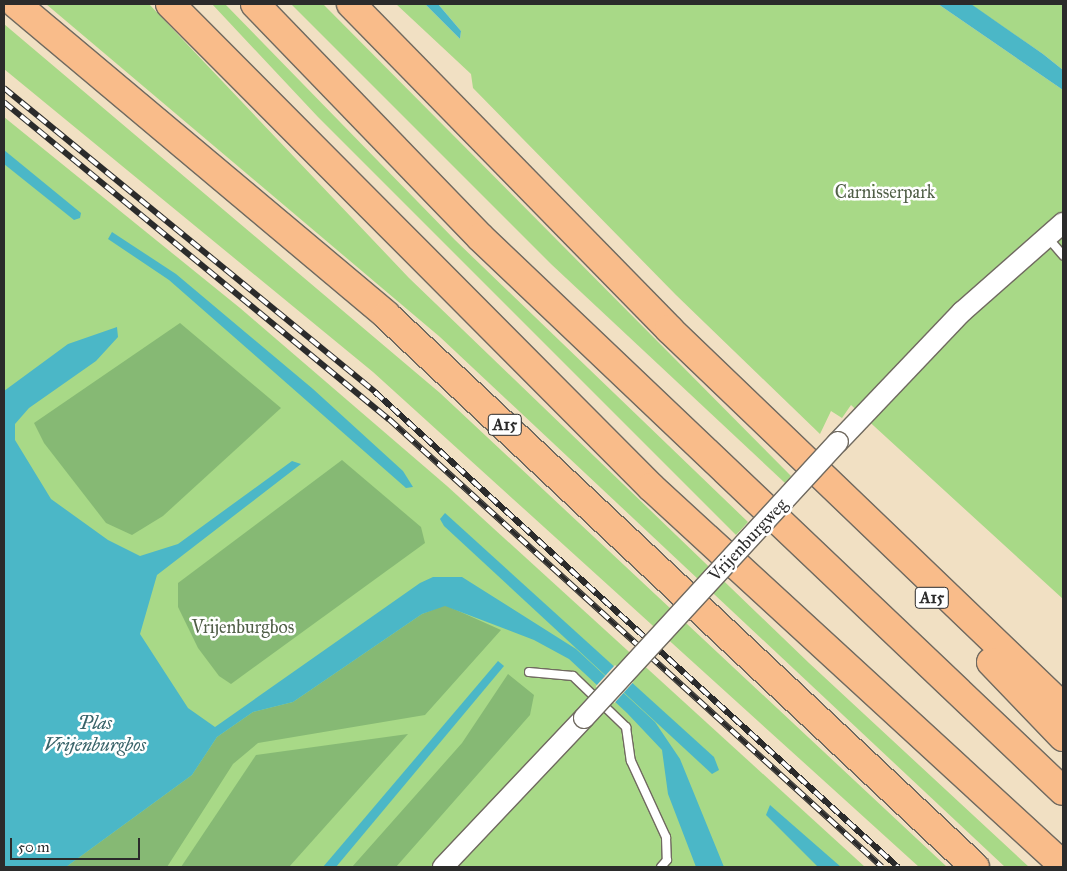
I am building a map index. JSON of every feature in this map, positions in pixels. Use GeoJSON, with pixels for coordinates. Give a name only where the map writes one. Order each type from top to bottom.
{"type":"FeatureCollection","features":[{"type":"Feature","properties":{"kind":"highway","name":"A15"},"geometry":{"type":"LineString","coordinates":[[16,4],[386,315],[975,867]]}},
{"type":"Feature","properties":{"kind":"highway"},"geometry":{"type":"LineString","coordinates":[[170,4],[651,487],[1063,865]]}},
{"type":"Feature","properties":{"kind":"highway"},"geometry":{"type":"LineString","coordinates":[[255,4],[480,238],[1063,791]]}},
{"type":"Feature","properties":{"kind":"highway","name":"A15"},"geometry":{"type":"LineString","coordinates":[[351,4],[505,165],[802,459],[1063,707]]}},
{"type":"Feature","properties":{"kind":"highway","name":"A15"},"geometry":{"type":"LineString","coordinates":[[802,459],[1063,736]]}},
{"type":"Feature","properties":{"kind":"street","name":"Vrijenburgweg"},"geometry":{"type":"LineString","coordinates":[[443,867],[584,718],[838,442],[962,312],[1063,224]]}},
{"type":"Feature","properties":{"kind":"lane"},"geometry":{"type":"LineString","coordinates":[[1047,237],[1063,255]]}},
{"type":"Feature","properties":{"kind":"lane"},"geometry":{"type":"LineString","coordinates":[[529,672],[573,676],[626,726],[631,760],[666,837],[667,860],[661,867]]}},
{"type":"Feature","properties":{"kind":"green space"},"geometry":{"type":"Polygon","coordinates":[[[46,4],[149,4],[409,278],[809,663],[1029,867],[1005,867],[440,337],[46,4]]]}},
{"type":"Feature","properties":{"kind":"green space"},"geometry":{"type":"Polygon","coordinates":[[[212,4],[225,4],[455,240],[748,522],[736,535],[318,117],[212,4]]]}},
{"type":"Feature","properties":{"kind":"green space"},"geometry":{"type":"Polygon","coordinates":[[[291,4],[323,4],[791,476],[785,483],[551,264],[291,4]]]}},
{"type":"Feature","properties":{"kind":"green space","name":"Carnisserpark"},"geometry":{"type":"Polygon","coordinates":[[[396,4],[425,4],[460,39],[461,31],[438,4],[938,4],[1063,90],[1063,599],[851,405],[842,418],[831,411],[820,434],[676,295],[473,88],[471,74],[396,4]]]}},
{"type":"Feature","properties":{"kind":"green space"},"geometry":{"type":"Polygon","coordinates":[[[970,4],[1063,4],[1063,70],[1043,54],[970,4]]]}},
{"type":"Feature","properties":{"kind":"green space"},"geometry":{"type":"Polygon","coordinates":[[[4,24],[440,393],[947,867],[919,867],[373,372],[4,69],[4,24]]]}},
{"type":"Feature","properties":{"kind":"green space","name":"Vrijenburgbos"},"geometry":{"type":"Polygon","coordinates":[[[4,117],[240,308],[447,486],[865,867],[4,867],[4,117]]]}},
{"type":"Feature","properties":{"kind":"green space"},"geometry":{"type":"Polygon","coordinates":[[[180,323],[281,408],[163,516],[132,535],[106,523],[44,443],[34,423],[180,323]]]}},
{"type":"Feature","properties":{"kind":"green space"},"geometry":{"type":"Polygon","coordinates":[[[342,460],[421,527],[425,543],[231,684],[219,676],[198,648],[178,607],[178,583],[342,460]]]}},
{"type":"Feature","properties":{"kind":"green space"},"geometry":{"type":"Polygon","coordinates":[[[445,605],[501,630],[425,715],[258,743],[233,764],[167,867],[66,867],[192,775],[217,737],[253,712],[293,702],[422,614],[445,605]]]}},
{"type":"Feature","properties":{"kind":"green space"},"geometry":{"type":"Polygon","coordinates":[[[508,674],[534,695],[530,715],[396,867],[352,867],[462,743],[508,674]]]}},
{"type":"Feature","properties":{"kind":"green space"},"geometry":{"type":"Polygon","coordinates":[[[408,734],[289,867],[181,867],[256,755],[408,734]]]}},
{"type":"Feature","properties":{"kind":"water"},"geometry":{"type":"Polygon","coordinates":[[[425,4],[438,4],[461,31],[460,39],[425,4]]]}},
{"type":"Feature","properties":{"kind":"water"},"geometry":{"type":"Polygon","coordinates":[[[938,4],[971,4],[1063,70],[1063,90],[938,4]]]}},
{"type":"Feature","properties":{"kind":"water"},"geometry":{"type":"Polygon","coordinates":[[[4,150],[81,213],[80,218],[74,220],[4,164],[4,150]]]}},
{"type":"Feature","properties":{"kind":"water"},"geometry":{"type":"Polygon","coordinates":[[[112,232],[176,274],[313,389],[403,471],[413,487],[406,488],[169,280],[108,239],[112,232]]]}},
{"type":"Feature","properties":{"kind":"water","name":"Plas Vrijenburgbos"},"geometry":{"type":"Polygon","coordinates":[[[117,327],[118,337],[96,361],[29,408],[15,424],[15,440],[51,499],[108,540],[140,556],[178,544],[292,461],[301,464],[157,575],[140,634],[188,708],[215,727],[420,583],[433,577],[462,577],[576,649],[655,722],[680,759],[724,867],[696,867],[668,794],[662,750],[627,713],[569,659],[534,640],[445,606],[422,614],[293,702],[253,712],[217,737],[192,775],[66,867],[4,867],[4,391],[68,344],[117,327]]]}},
{"type":"Feature","properties":{"kind":"water"},"geometry":{"type":"Polygon","coordinates":[[[445,513],[714,757],[719,770],[712,774],[444,526],[440,519],[445,513]]]}},
{"type":"Feature","properties":{"kind":"water"},"geometry":{"type":"Polygon","coordinates":[[[498,661],[504,666],[336,867],[323,867],[498,661]]]}},
{"type":"Feature","properties":{"kind":"water"},"geometry":{"type":"Polygon","coordinates":[[[770,805],[841,867],[818,867],[766,815],[770,805]]]}},
{"type":"Feature","properties":{"kind":"pier"},"geometry":{"type":"Polygon","coordinates":[[[615,665],[634,682],[614,703],[596,687],[615,665]]]}},
{"type":"Feature","properties":{"kind":"railway"},"geometry":{"type":"LineString","coordinates":[[4,88],[375,392],[898,867]]}},
{"type":"Feature","properties":{"kind":"railway"},"geometry":{"type":"LineString","coordinates":[[4,102],[389,419],[882,867]]}}]}
